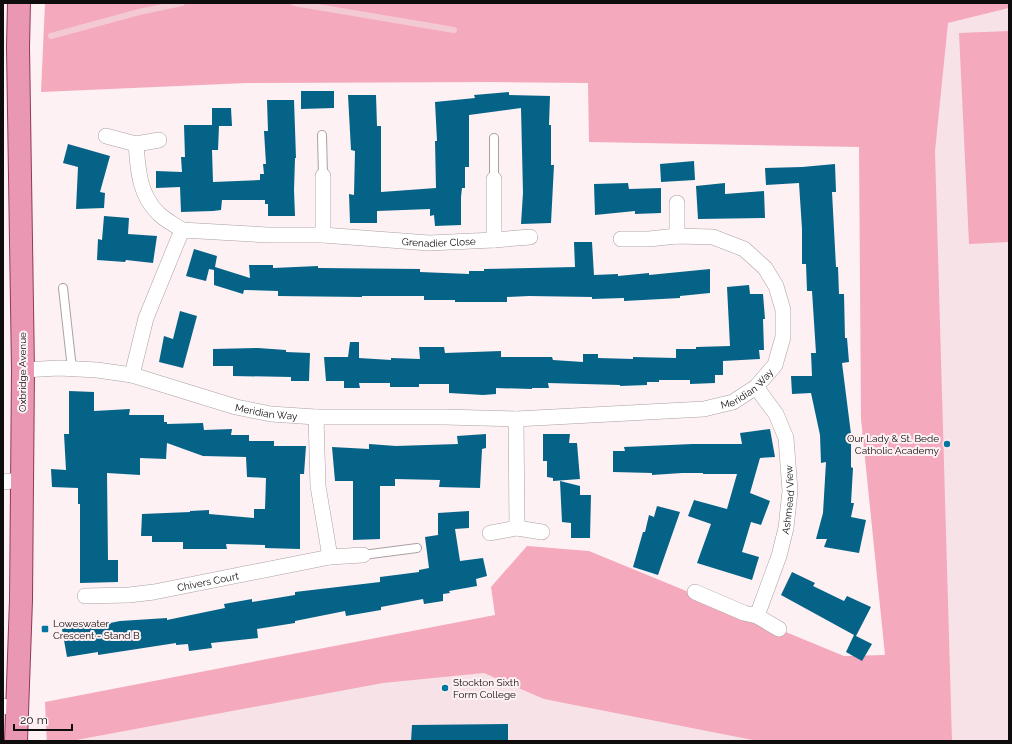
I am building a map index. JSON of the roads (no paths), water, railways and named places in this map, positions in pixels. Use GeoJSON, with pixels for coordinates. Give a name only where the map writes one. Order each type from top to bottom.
{"type":"FeatureCollection","features":[{"type":"Feature","properties":{"kind":"main road","name":"Oxbridge Avenue"},"geometry":{"type":"LineString","coordinates":[[16,741],[10,707],[21,600],[12,481],[23,370],[18,47],[19,3]]}},
{"type":"Feature","properties":{"kind":"street"},"geometry":{"type":"LineString","coordinates":[[106,136],[136,144],[159,140]]}},
{"type":"Feature","properties":{"kind":"street","name":"Grenadier Close"},"geometry":{"type":"LineString","coordinates":[[136,144],[138,174],[146,199],[159,215],[182,230],[268,235],[323,235],[429,243],[530,237]]}},
{"type":"Feature","properties":{"kind":"street"},"geometry":{"type":"LineString","coordinates":[[323,176],[323,235]]}},
{"type":"Feature","properties":{"kind":"street"},"geometry":{"type":"LineString","coordinates":[[494,179],[494,240]]}},
{"type":"Feature","properties":{"kind":"street"},"geometry":{"type":"LineString","coordinates":[[677,203],[677,236]]}},
{"type":"Feature","properties":{"kind":"street"},"geometry":{"type":"LineString","coordinates":[[132,375],[146,318],[182,230]]}},
{"type":"Feature","properties":{"kind":"street","name":"Meridian Way"},"geometry":{"type":"LineString","coordinates":[[23,370],[97,370],[132,375],[236,407],[271,414],[316,417],[444,417],[516,419],[704,409],[733,402],[756,387],[775,365],[783,337],[783,310],[776,286],[765,268],[744,249],[713,237],[677,236],[649,239],[621,239]]}},
{"type":"Feature","properties":{"kind":"street","name":"Ashmead View"},"geometry":{"type":"LineString","coordinates":[[756,387],[776,414],[786,438],[790,491],[786,528],[779,556],[756,616]]}},
{"type":"Feature","properties":{"kind":"street"},"geometry":{"type":"LineString","coordinates":[[316,417],[318,486],[330,557]]}},
{"type":"Feature","properties":{"kind":"street"},"geometry":{"type":"LineString","coordinates":[[516,419],[517,528]]}},
{"type":"Feature","properties":{"kind":"street"},"geometry":{"type":"LineString","coordinates":[[490,533],[517,528],[542,532]]}},
{"type":"Feature","properties":{"kind":"street","name":"Chivers Court"},"geometry":{"type":"LineString","coordinates":[[85,596],[129,595],[154,592],[330,557],[363,556]]}},
{"type":"Feature","properties":{"kind":"street"},"geometry":{"type":"LineString","coordinates":[[695,592],[744,613],[756,616],[780,629]]}},
{"type":"Feature","properties":{"kind":"lane"},"geometry":{"type":"LineString","coordinates":[[322,135],[323,176]]}},
{"type":"Feature","properties":{"kind":"lane"},"geometry":{"type":"LineString","coordinates":[[494,138],[494,179]]}},
{"type":"Feature","properties":{"kind":"lane"},"geometry":{"type":"LineString","coordinates":[[64,288],[72,369]]}},
{"type":"Feature","properties":{"kind":"lane"},"geometry":{"type":"LineString","coordinates":[[363,556],[417,548]]}},
{"type":"Feature","properties":{"kind":"waterway"},"geometry":{"type":"LineString","coordinates":[[51,36],[139,12],[182,3]]}},
{"type":"Feature","properties":{"kind":"waterway"},"geometry":{"type":"LineString","coordinates":[[294,3],[454,30]]}},
{"type":"Feature","properties":{"kind":"place","name":"Our Lady & St. Bede Catholic Academy"},"geometry":{"type":"Point","coordinates":[947,444]}},
{"type":"Feature","properties":{"kind":"place","name":"Loweswater Crescent - Stand B"},"geometry":{"type":"Point","coordinates":[45,629]}},
{"type":"Feature","properties":{"kind":"place","name":"Stockton Sixth Form College"},"geometry":{"type":"Point","coordinates":[445,688]}}]}
